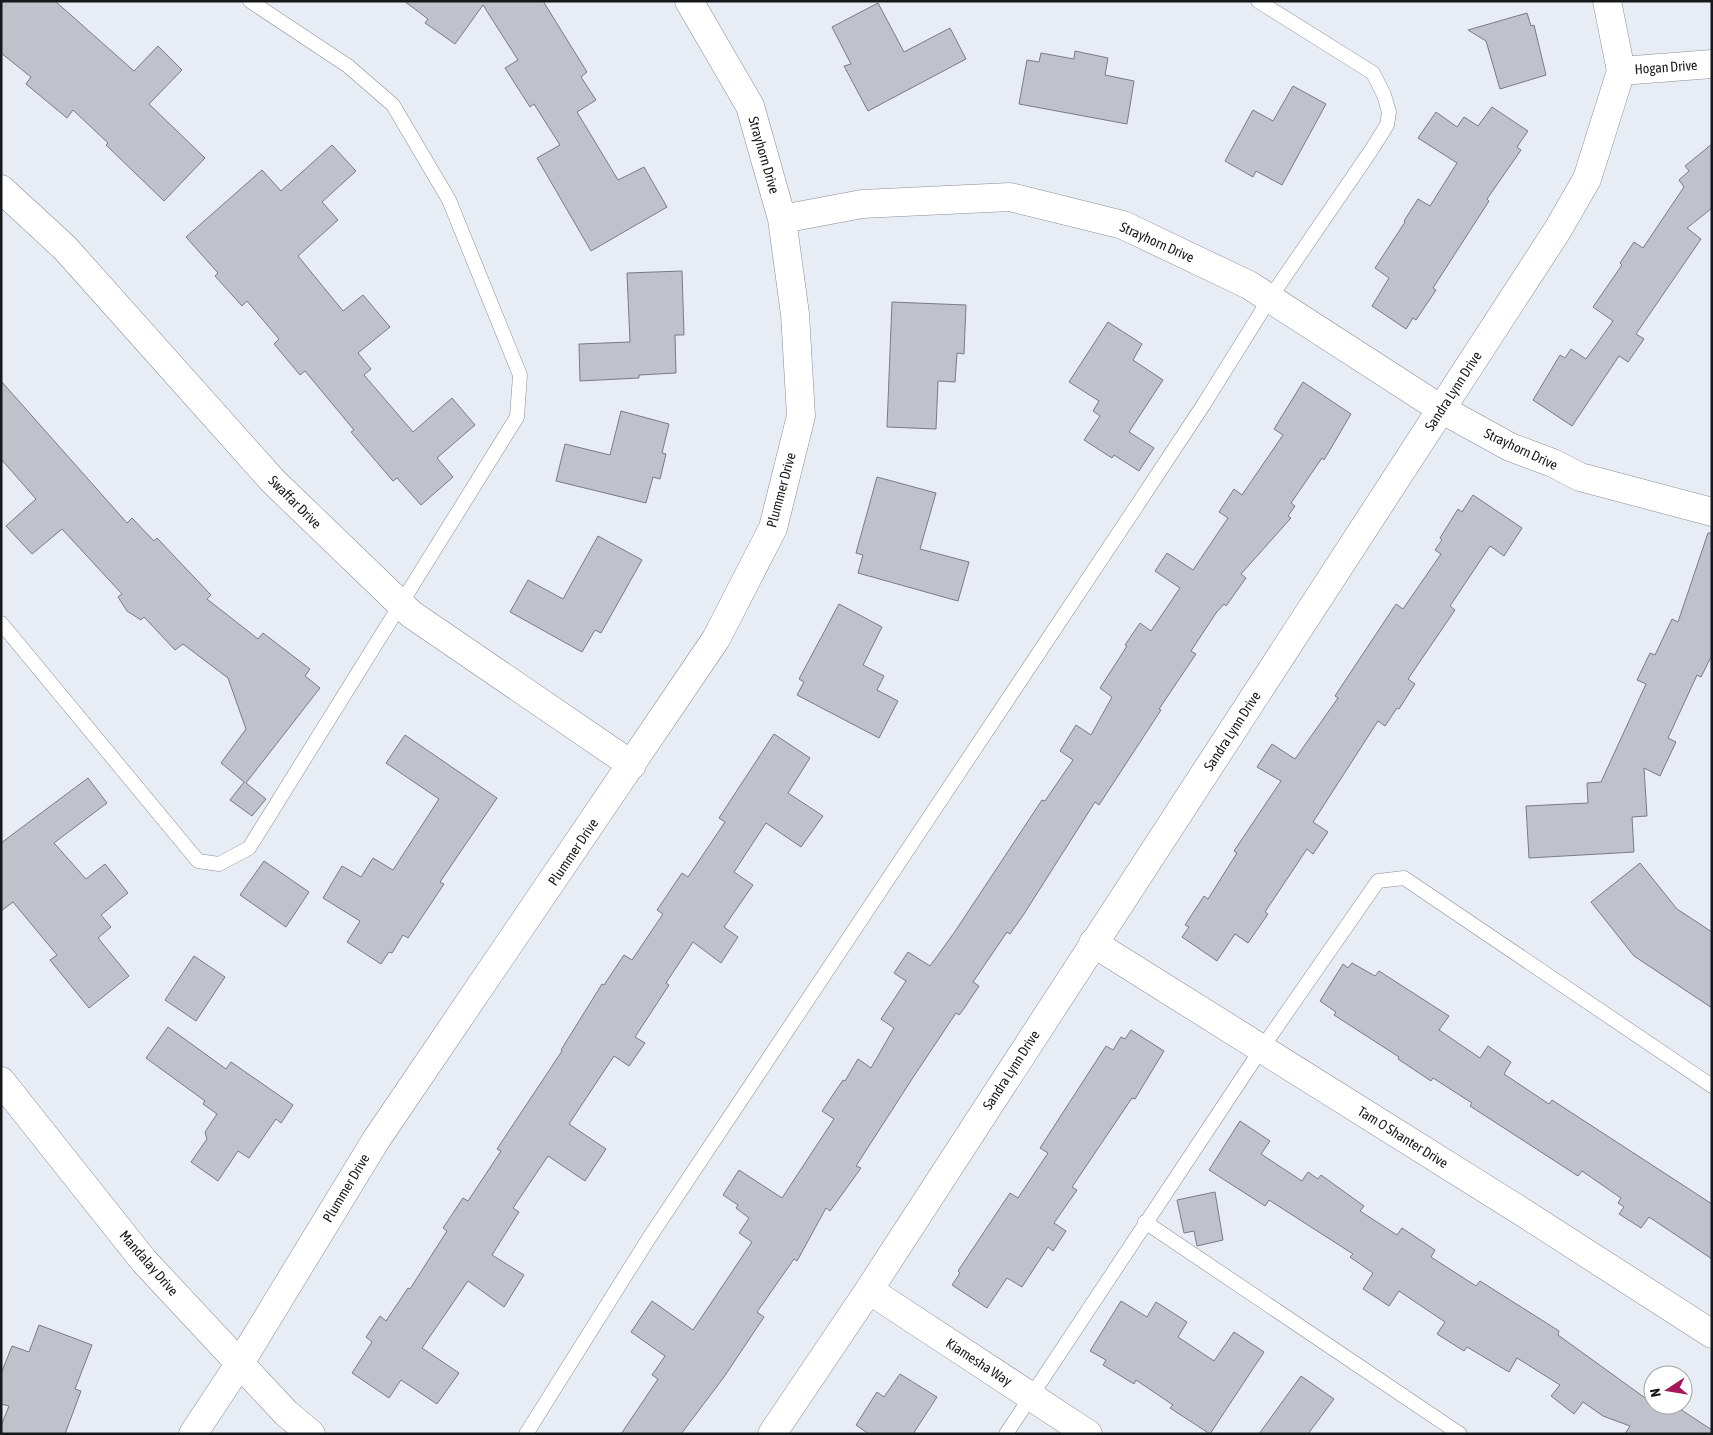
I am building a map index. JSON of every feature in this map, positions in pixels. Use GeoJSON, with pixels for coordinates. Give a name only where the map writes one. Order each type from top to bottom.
{"type":"FeatureCollection","features":[{"type":"Feature","properties":{"kind":"street","name":"Strayhorn Drive"},"geometry":{"type":"LineString","coordinates":[[689,1],[750,106],[782,218],[862,204],[1010,197],[1123,225],[1250,285],[1441,409],[1510,447],[1553,463],[1580,477],[1709,506]]}},
{"type":"Feature","properties":{"kind":"street","name":"Sandra Lynn Drive"},"geometry":{"type":"LineString","coordinates":[[772,1434],[869,1290],[1558,231],[1587,179],[1621,71],[1607,1]]}},
{"type":"Feature","properties":{"kind":"street","name":"Hogan Drive"},"geometry":{"type":"LineString","coordinates":[[1621,71],[1712,64]]}},
{"type":"Feature","properties":{"kind":"street","name":"Swaffar Drive"},"geometry":{"type":"LineString","coordinates":[[1,189],[65,248],[274,481],[411,614],[632,765]]}},
{"type":"Feature","properties":{"kind":"street","name":"Plummer Drive"},"geometry":{"type":"LineString","coordinates":[[193,1434],[240,1363],[376,1140],[716,639],[773,528],[801,416],[794,314],[782,218]]}},
{"type":"Feature","properties":{"kind":"street","name":"Tam O Shanter Drive"},"geometry":{"type":"LineString","coordinates":[[1093,943],[1527,1215],[1712,1334]]}},
{"type":"Feature","properties":{"kind":"street","name":"Mandalay Drive"},"geometry":{"type":"LineString","coordinates":[[1,1081],[144,1260],[286,1414],[311,1434]]}},
{"type":"Feature","properties":{"kind":"street","name":"Kiamesha Way"},"geometry":{"type":"LineString","coordinates":[[869,1290],[1088,1434]]}},
{"type":"Feature","properties":{"kind":"lane"},"geometry":{"type":"LineString","coordinates":[[1,622],[198,861],[219,864],[249,848],[517,417],[520,375],[449,200],[393,104],[348,66],[250,1]]}},
{"type":"Feature","properties":{"kind":"lane"},"geometry":{"type":"LineString","coordinates":[[526,1434],[649,1238],[968,762],[1040,650],[1204,404],[1270,298],[1372,150],[1387,125],[1389,112],[1384,95],[1373,73],[1258,1]]}},
{"type":"Feature","properties":{"kind":"lane"},"geometry":{"type":"LineString","coordinates":[[1006,1434],[1262,1048],[1378,881],[1404,878],[1712,1086]]}},
{"type":"Feature","properties":{"kind":"lane"},"geometry":{"type":"LineString","coordinates":[[1145,1222],[1460,1434]]}},
{"type":"Feature","properties":{"kind":"building"},"geometry":{"type":"Polygon","coordinates":[[[1,1],[55,1],[134,71],[158,46],[182,70],[149,104],[205,158],[164,201],[73,110],[67,118],[26,84],[31,77],[1,53],[1,1]]]}},
{"type":"Feature","properties":{"kind":"building"},"geometry":{"type":"Polygon","coordinates":[[[404,1],[543,1],[587,72],[581,77],[596,100],[577,112],[618,180],[644,167],[667,207],[591,251],[537,158],[560,145],[534,104],[530,107],[505,68],[518,60],[483,5],[455,44],[425,23],[428,19],[404,1]]]}},
{"type":"Feature","properties":{"kind":"building"},"geometry":{"type":"Polygon","coordinates":[[[878,3],[904,52],[950,28],[966,59],[868,111],[844,66],[851,64],[832,27],[878,3]]]}},
{"type":"Feature","properties":{"kind":"building"},"geometry":{"type":"Polygon","coordinates":[[[1527,13],[1531,26],[1534,25],[1546,75],[1500,89],[1486,41],[1468,30],[1527,13]]]}},
{"type":"Feature","properties":{"kind":"building"},"geometry":{"type":"Polygon","coordinates":[[[1075,51],[1108,58],[1105,75],[1134,81],[1127,124],[1019,104],[1027,60],[1039,62],[1041,53],[1074,59],[1075,51]]]}},
{"type":"Feature","properties":{"kind":"building"},"geometry":{"type":"Polygon","coordinates":[[[1293,86],[1326,104],[1282,185],[1256,171],[1253,177],[1225,161],[1253,110],[1273,121],[1293,86]]]}},
{"type":"Feature","properties":{"kind":"building"},"geometry":{"type":"Polygon","coordinates":[[[1492,107],[1528,131],[1517,147],[1521,150],[1487,199],[1489,201],[1433,288],[1436,290],[1416,320],[1413,318],[1406,329],[1372,306],[1389,278],[1375,268],[1418,199],[1430,206],[1457,163],[1418,138],[1436,112],[1457,127],[1464,117],[1478,126],[1492,107]]]}},
{"type":"Feature","properties":{"kind":"building"},"geometry":{"type":"Polygon","coordinates":[[[1712,144],[1712,208],[1687,228],[1701,239],[1636,334],[1644,339],[1628,362],[1619,356],[1572,426],[1533,400],[1560,355],[1565,358],[1571,349],[1586,359],[1613,321],[1593,307],[1622,265],[1620,263],[1634,242],[1643,248],[1684,187],[1679,180],[1689,171],[1685,166],[1712,144]]]}},
{"type":"Feature","properties":{"kind":"building"},"geometry":{"type":"Polygon","coordinates":[[[332,145],[356,171],[322,202],[338,220],[298,256],[343,311],[363,295],[390,327],[358,353],[371,369],[364,375],[413,432],[452,398],[475,425],[437,458],[453,477],[421,505],[397,478],[393,481],[351,432],[354,430],[305,371],[300,375],[274,344],[279,339],[247,301],[242,306],[215,276],[218,273],[186,237],[262,170],[281,191],[332,145]]]}},
{"type":"Feature","properties":{"kind":"building"},"geometry":{"type":"Polygon","coordinates":[[[682,271],[684,335],[675,335],[676,373],[639,375],[639,378],[580,381],[579,344],[630,342],[627,273],[682,271]]]}},
{"type":"Feature","properties":{"kind":"building"},"geometry":{"type":"Polygon","coordinates":[[[892,302],[966,305],[964,354],[957,353],[955,382],[938,381],[936,429],[887,427],[892,302]]]}},
{"type":"Feature","properties":{"kind":"building"},"geometry":{"type":"Polygon","coordinates":[[[1108,322],[1142,344],[1133,360],[1163,380],[1129,432],[1154,448],[1139,471],[1114,455],[1112,458],[1084,440],[1100,416],[1093,411],[1099,401],[1069,382],[1108,322]]]}},
{"type":"Feature","properties":{"kind":"building"},"geometry":{"type":"Polygon","coordinates":[[[1,381],[127,523],[132,518],[154,541],[157,538],[211,595],[207,599],[258,639],[263,633],[310,669],[305,676],[320,688],[246,783],[266,799],[252,816],[230,800],[244,782],[221,763],[246,729],[228,678],[183,644],[175,650],[144,617],[141,620],[127,611],[118,597],[122,594],[62,529],[32,554],[6,526],[36,499],[1,459],[1,381]]]}},
{"type":"Feature","properties":{"kind":"building"},"geometry":{"type":"Polygon","coordinates":[[[1303,382],[1351,414],[1324,460],[1322,458],[1291,503],[1295,506],[1288,516],[1291,518],[1241,574],[1246,578],[1226,606],[1224,604],[1216,613],[1191,651],[1196,654],[1099,805],[1095,802],[1024,914],[1010,934],[1007,932],[973,982],[979,986],[959,1015],[956,1013],[912,1079],[856,1166],[861,1168],[830,1211],[826,1208],[797,1261],[794,1259],[757,1312],[764,1317],[724,1377],[681,1434],[621,1434],[658,1379],[652,1375],[665,1356],[631,1332],[652,1301],[693,1330],[752,1242],[739,1233],[749,1218],[736,1208],[738,1205],[723,1195],[739,1170],[782,1198],[834,1119],[822,1111],[843,1080],[845,1081],[858,1059],[871,1068],[894,1028],[881,1019],[906,981],[894,973],[908,952],[930,966],[954,933],[1042,800],[1045,801],[1073,760],[1060,751],[1076,725],[1091,735],[1112,697],[1100,688],[1127,646],[1125,645],[1140,623],[1151,631],[1180,588],[1155,571],[1167,553],[1193,570],[1228,518],[1219,512],[1234,489],[1242,495],[1283,435],[1274,429],[1303,382]]]}},
{"type":"Feature","properties":{"kind":"building"},"geometry":{"type":"Polygon","coordinates":[[[621,411],[669,424],[662,453],[666,454],[660,479],[653,477],[646,503],[556,481],[565,444],[610,455],[621,411]]]}},
{"type":"Feature","properties":{"kind":"building"},"geometry":{"type":"Polygon","coordinates":[[[877,477],[936,493],[920,549],[969,562],[958,601],[858,573],[863,555],[856,553],[877,477]]]}},
{"type":"Feature","properties":{"kind":"building"},"geometry":{"type":"Polygon","coordinates":[[[1473,495],[1522,528],[1504,556],[1490,546],[1450,606],[1455,610],[1408,679],[1415,684],[1399,709],[1397,708],[1385,726],[1378,721],[1313,822],[1328,832],[1313,854],[1307,849],[1265,912],[1268,914],[1248,943],[1235,934],[1217,961],[1182,937],[1189,927],[1185,925],[1204,896],[1208,899],[1237,853],[1234,851],[1281,781],[1257,767],[1272,744],[1295,759],[1338,698],[1335,696],[1396,604],[1403,609],[1441,554],[1435,550],[1442,540],[1440,538],[1458,509],[1462,512],[1473,495]]]}},
{"type":"Feature","properties":{"kind":"building"},"geometry":{"type":"Polygon","coordinates":[[[1708,533],[1712,533],[1712,655],[1701,677],[1697,675],[1668,738],[1676,742],[1660,776],[1644,768],[1647,816],[1632,817],[1634,852],[1529,858],[1526,806],[1588,803],[1587,783],[1601,782],[1646,684],[1637,680],[1650,653],[1655,655],[1672,619],[1678,622],[1708,533]]]}},
{"type":"Feature","properties":{"kind":"building"},"geometry":{"type":"Polygon","coordinates":[[[598,536],[642,560],[601,633],[595,630],[582,652],[510,612],[528,580],[563,599],[598,536]]]}},
{"type":"Feature","properties":{"kind":"building"},"geometry":{"type":"Polygon","coordinates":[[[839,604],[882,627],[863,665],[884,676],[877,690],[898,701],[879,738],[797,695],[804,682],[799,679],[839,604]]]}},
{"type":"Feature","properties":{"kind":"building"},"geometry":{"type":"Polygon","coordinates":[[[774,734],[810,758],[788,793],[823,816],[801,847],[766,823],[734,872],[753,885],[724,927],[738,937],[721,963],[693,942],[666,983],[669,985],[635,1037],[645,1043],[629,1066],[614,1056],[569,1124],[606,1149],[585,1181],[548,1156],[513,1208],[519,1212],[492,1255],[524,1275],[504,1307],[468,1281],[422,1348],[459,1373],[437,1404],[401,1380],[389,1398],[352,1373],[372,1342],[366,1337],[380,1316],[386,1321],[408,1288],[410,1289],[447,1231],[443,1228],[463,1198],[468,1201],[501,1151],[497,1149],[562,1051],[602,984],[604,985],[624,955],[632,960],[663,914],[657,910],[682,873],[688,877],[725,822],[719,818],[774,734]]]}},
{"type":"Feature","properties":{"kind":"building"},"geometry":{"type":"Polygon","coordinates":[[[405,735],[497,798],[440,882],[444,884],[408,938],[403,935],[392,953],[389,952],[381,964],[347,942],[360,921],[323,898],[342,866],[361,877],[373,858],[393,870],[439,799],[386,763],[405,735]]]}},
{"type":"Feature","properties":{"kind":"building"},"geometry":{"type":"Polygon","coordinates":[[[88,778],[107,803],[54,843],[86,879],[105,864],[128,893],[101,915],[111,927],[98,938],[129,976],[89,1008],[50,960],[57,955],[13,902],[1,911],[1,843],[88,778]]]}},
{"type":"Feature","properties":{"kind":"building"},"geometry":{"type":"Polygon","coordinates":[[[264,861],[309,892],[286,927],[240,895],[264,861]]]}},
{"type":"Feature","properties":{"kind":"building"},"geometry":{"type":"Polygon","coordinates":[[[1640,863],[1677,909],[1712,932],[1712,1008],[1634,956],[1591,902],[1640,863]]]}},
{"type":"Feature","properties":{"kind":"building"},"geometry":{"type":"Polygon","coordinates":[[[194,956],[225,977],[196,1021],[165,1000],[194,956]]]}},
{"type":"Feature","properties":{"kind":"building"},"geometry":{"type":"Polygon","coordinates":[[[1352,963],[1375,976],[1379,971],[1449,1016],[1439,1030],[1480,1058],[1488,1046],[1511,1062],[1504,1074],[1549,1104],[1552,1100],[1712,1204],[1712,1259],[1649,1217],[1641,1228],[1619,1214],[1624,1207],[1618,1203],[1621,1198],[1582,1171],[1578,1176],[1470,1106],[1472,1103],[1433,1078],[1431,1081],[1398,1059],[1399,1057],[1334,1015],[1336,1012],[1320,1001],[1343,964],[1348,968],[1352,963]]]}},
{"type":"Feature","properties":{"kind":"building"},"geometry":{"type":"Polygon","coordinates":[[[168,1027],[226,1069],[231,1062],[293,1105],[281,1123],[276,1119],[249,1158],[238,1151],[218,1181],[191,1162],[207,1139],[205,1132],[217,1114],[203,1104],[205,1101],[146,1058],[168,1027]]]}},
{"type":"Feature","properties":{"kind":"building"},"geometry":{"type":"Polygon","coordinates":[[[1131,1030],[1164,1051],[1135,1099],[1132,1098],[1072,1187],[1077,1190],[1054,1223],[1066,1231],[1053,1251],[1048,1247],[1022,1287],[1007,1278],[987,1308],[952,1285],[960,1273],[958,1271],[1010,1193],[1018,1198],[1048,1153],[1040,1148],[1106,1046],[1113,1050],[1121,1037],[1125,1039],[1131,1030]]]}},
{"type":"Feature","properties":{"kind":"building"},"geometry":{"type":"Polygon","coordinates":[[[1240,1121],[1270,1141],[1261,1154],[1302,1181],[1308,1172],[1318,1179],[1321,1175],[1364,1206],[1360,1211],[1397,1235],[1402,1228],[1435,1250],[1431,1257],[1476,1286],[1480,1281],[1559,1331],[1558,1335],[1643,1396],[1643,1415],[1689,1415],[1712,1430],[1712,1434],[1625,1434],[1630,1426],[1603,1416],[1583,1402],[1574,1414],[1551,1396],[1560,1385],[1517,1358],[1509,1372],[1467,1347],[1464,1351],[1437,1334],[1445,1322],[1399,1291],[1389,1306],[1363,1289],[1373,1273],[1350,1257],[1353,1254],[1269,1200],[1265,1206],[1209,1170],[1240,1121]]]}},
{"type":"Feature","properties":{"kind":"building"},"geometry":{"type":"Polygon","coordinates":[[[1215,1192],[1223,1240],[1197,1246],[1194,1231],[1184,1233],[1177,1200],[1215,1192]]]}},
{"type":"Feature","properties":{"kind":"building"},"geometry":{"type":"Polygon","coordinates":[[[1121,1301],[1147,1317],[1156,1302],[1187,1322],[1178,1337],[1214,1361],[1234,1332],[1264,1352],[1210,1434],[1170,1408],[1173,1405],[1136,1380],[1134,1384],[1103,1365],[1106,1360],[1090,1351],[1121,1301]]]}},
{"type":"Feature","properties":{"kind":"building"},"geometry":{"type":"Polygon","coordinates":[[[39,1325],[92,1345],[75,1389],[81,1391],[65,1434],[1,1434],[1,1426],[9,1406],[1,1404],[1,1374],[12,1346],[29,1352],[39,1325]]]}},
{"type":"Feature","properties":{"kind":"building"},"geometry":{"type":"Polygon","coordinates":[[[900,1374],[937,1397],[913,1434],[869,1434],[856,1425],[877,1392],[884,1397],[900,1374]]]}},
{"type":"Feature","properties":{"kind":"building"},"geometry":{"type":"Polygon","coordinates":[[[1301,1376],[1334,1399],[1308,1434],[1259,1434],[1301,1376]]]}}]}
